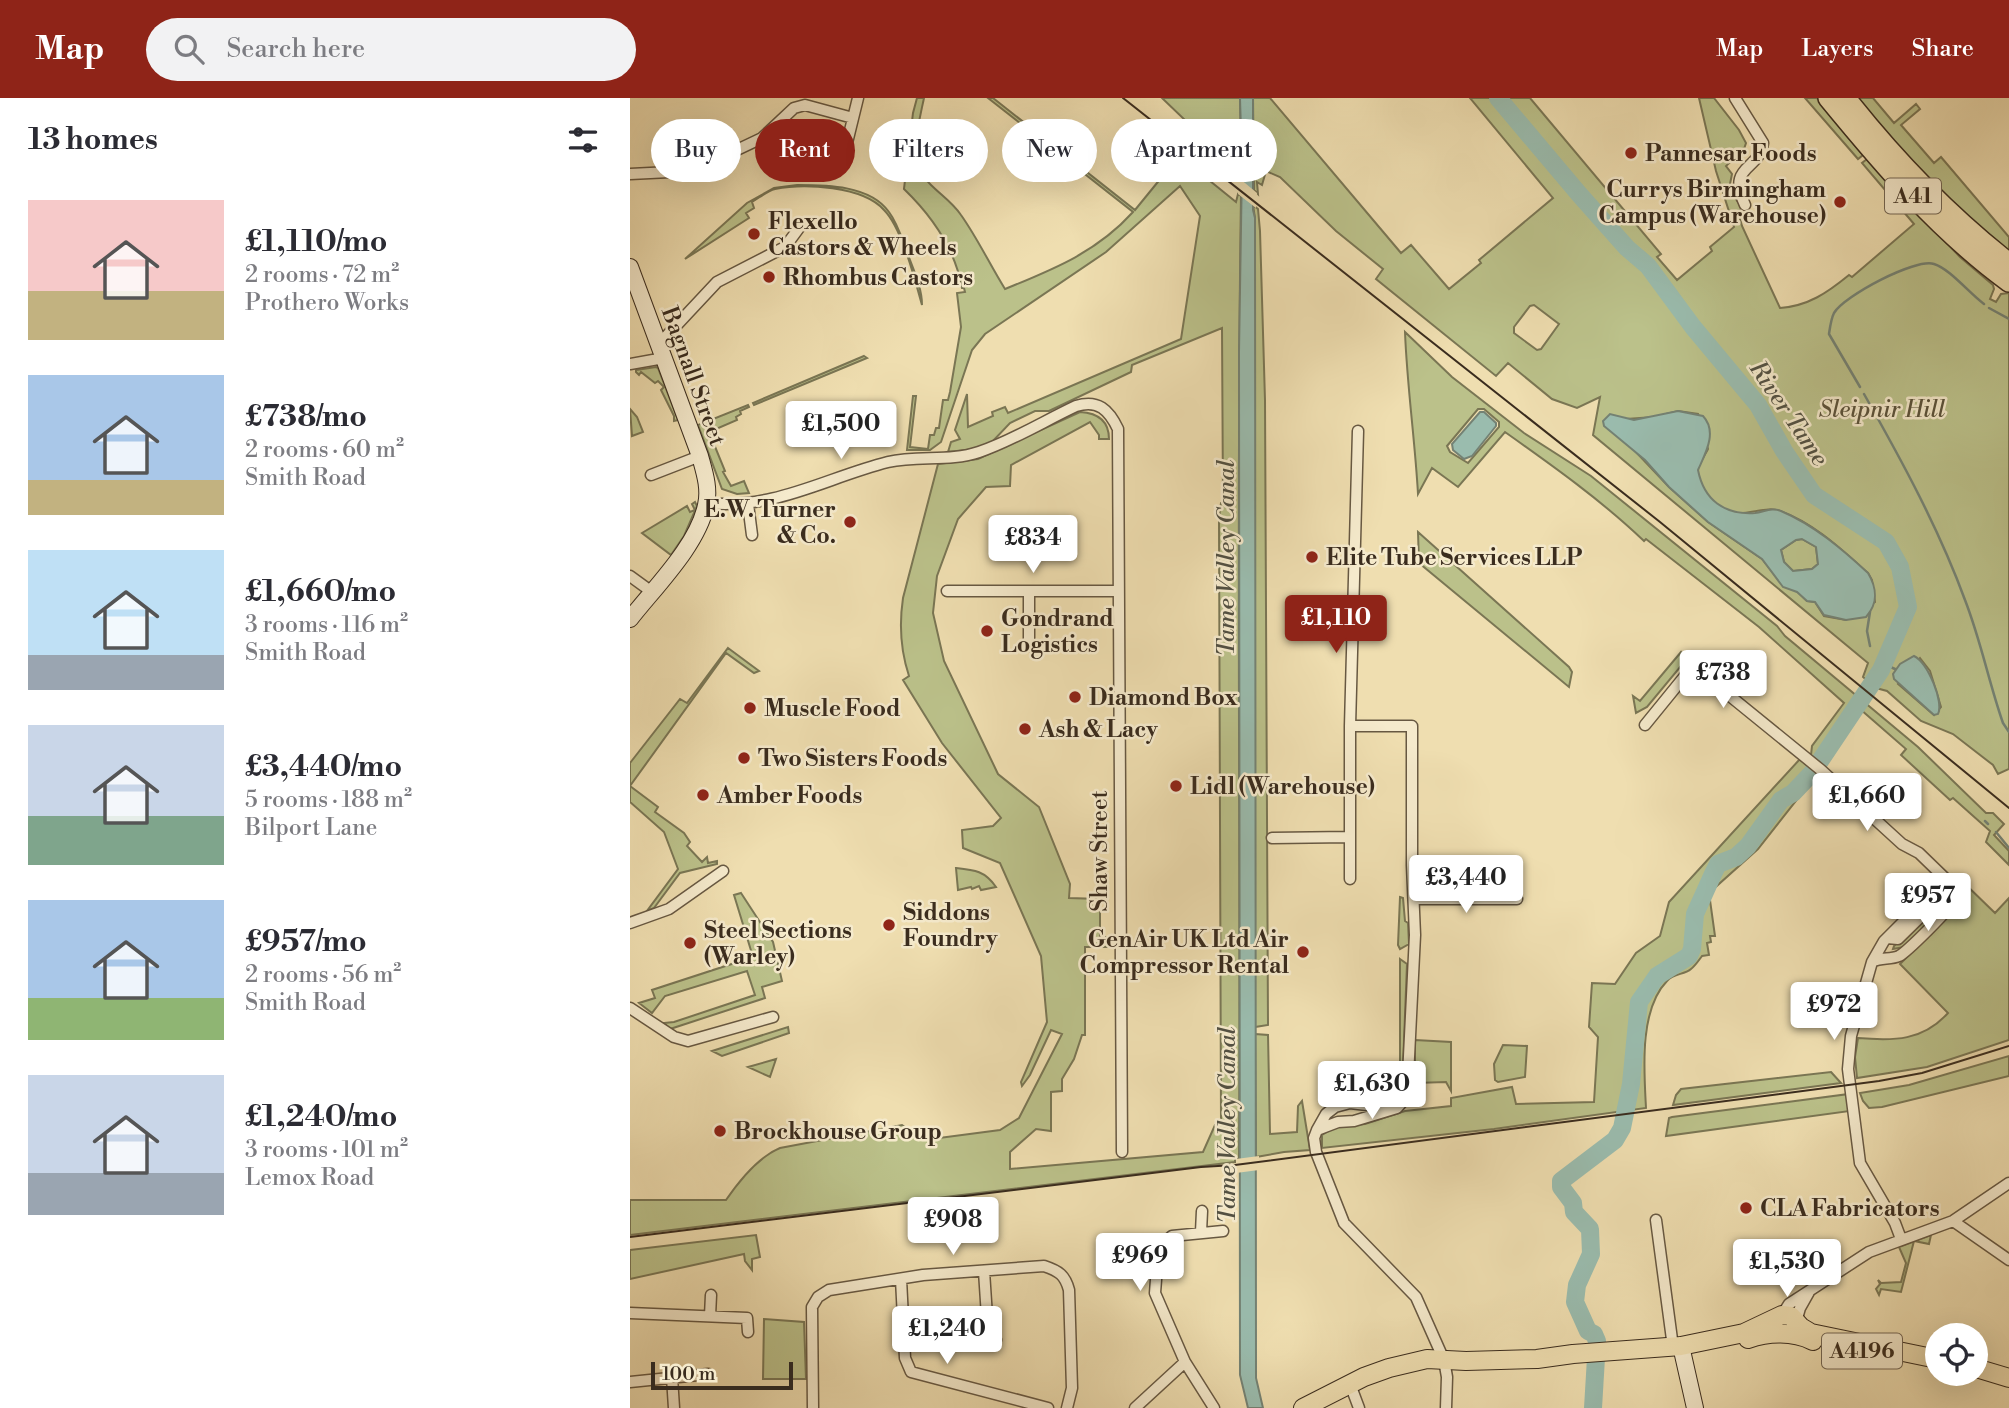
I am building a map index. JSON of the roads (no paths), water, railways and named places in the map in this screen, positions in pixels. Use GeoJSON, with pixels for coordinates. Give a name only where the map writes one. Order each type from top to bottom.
{"type":"FeatureCollection","features":[{"type":"Feature","properties":{"kind":"highway","name":"A41"},"geometry":{"type":"LineString","coordinates":[[1828,98],[1929,214],[1986,266],[2009,282]]}},
{"type":"Feature","properties":{"kind":"highway","name":"A41"},"geometry":{"type":"LineString","coordinates":[[1846,98],[1936,199],[2009,263]]}},
{"type":"Feature","properties":{"kind":"main road","name":"A4196"},"geometry":{"type":"LineString","coordinates":[[1786,1325],[1811,1333],[1925,1357]]}},
{"type":"Feature","properties":{"kind":"main road","name":"A4196"},"geometry":{"type":"LineString","coordinates":[[1319,1408],[1354,1394],[1385,1377],[1444,1360],[1537,1359],[1680,1349],[1768,1333],[1786,1325],[1925,1362]]}},
{"type":"Feature","properties":{"kind":"main road"},"geometry":{"type":"LineString","coordinates":[[1988,1374],[2007,1378]]}},
{"type":"Feature","properties":{"kind":"main road","name":"A4196"},"geometry":{"type":"LineString","coordinates":[[1303,1408],[1354,1394]]}},
{"type":"Feature","properties":{"kind":"street"},"geometry":{"type":"LineString","coordinates":[[630,174],[690,171],[701,167],[761,139],[794,108],[805,105],[853,118],[858,98]]}},
{"type":"Feature","properties":{"kind":"street"},"geometry":{"type":"LineString","coordinates":[[1735,98],[1763,143],[1760,153],[1740,176],[1738,188],[1745,205]]}},
{"type":"Feature","properties":{"kind":"street"},"geometry":{"type":"LineString","coordinates":[[630,364],[661,351],[717,282],[785,247],[799,229]]}},
{"type":"Feature","properties":{"kind":"street","name":"Bagnall Street"},"geometry":{"type":"LineString","coordinates":[[630,267],[700,456],[706,478],[707,503]]}},
{"type":"Feature","properties":{"kind":"street","name":"Shaw Street"},"geometry":{"type":"LineString","coordinates":[[707,503],[748,504],[799,493],[909,458],[953,457],[978,453],[1086,403],[1105,408],[1112,416],[1118,429],[1122,1152]]}},
{"type":"Feature","properties":{"kind":"street"},"geometry":{"type":"LineString","coordinates":[[1350,880],[1350,726],[1358,431]]}},
{"type":"Feature","properties":{"kind":"street"},"geometry":{"type":"LineString","coordinates":[[651,475],[700,456]]}},
{"type":"Feature","properties":{"kind":"street"},"geometry":{"type":"LineString","coordinates":[[630,619],[690,543],[707,503]]}},
{"type":"Feature","properties":{"kind":"street"},"geometry":{"type":"LineString","coordinates":[[748,504],[752,535]]}},
{"type":"Feature","properties":{"kind":"street"},"geometry":{"type":"LineString","coordinates":[[630,576],[652,592]]}},
{"type":"Feature","properties":{"kind":"street"},"geometry":{"type":"LineString","coordinates":[[947,591],[1118,591]]}},
{"type":"Feature","properties":{"kind":"street"},"geometry":{"type":"LineString","coordinates":[[1029,591],[1029,646]]}},
{"type":"Feature","properties":{"kind":"street"},"geometry":{"type":"LineString","coordinates":[[1645,725],[1693,666],[1808,758],[1902,844],[1919,853],[1949,882],[1955,897],[1953,904],[1904,953],[1872,962]]}},
{"type":"Feature","properties":{"kind":"street"},"geometry":{"type":"LineString","coordinates":[[1317,1130],[1397,1108],[1403,1104],[1409,1089],[1415,935],[1412,726],[1350,726]]}},
{"type":"Feature","properties":{"kind":"street"},"geometry":{"type":"LineString","coordinates":[[1272,838],[1349,838]]}},
{"type":"Feature","properties":{"kind":"street"},"geometry":{"type":"LineString","coordinates":[[630,923],[668,908],[723,871]]}},
{"type":"Feature","properties":{"kind":"street"},"geometry":{"type":"LineString","coordinates":[[1901,1239],[1895,1223],[1860,1163],[1848,1069],[1851,1036],[1876,952],[1887,937],[1949,882]]}},
{"type":"Feature","properties":{"kind":"street"},"geometry":{"type":"LineString","coordinates":[[1414,899],[1517,899]]}},
{"type":"Feature","properties":{"kind":"street"},"geometry":{"type":"LineString","coordinates":[[630,1008],[674,1037],[688,1041],[774,1017]]}},
{"type":"Feature","properties":{"kind":"street"},"geometry":{"type":"LineString","coordinates":[[1397,1108],[1350,1103],[1335,1107],[1326,1114],[1317,1130],[1314,1138],[1316,1152],[1344,1223],[1416,1297],[1444,1360],[1447,1377],[1446,1408]]}},
{"type":"Feature","properties":{"kind":"street"},"geometry":{"type":"LineString","coordinates":[[1786,1325],[1789,1304],[1869,1252],[1953,1221],[2009,1183]]}},
{"type":"Feature","properties":{"kind":"street"},"geometry":{"type":"LineString","coordinates":[[1201,1232],[1202,1212]]}},
{"type":"Feature","properties":{"kind":"street"},"geometry":{"type":"LineString","coordinates":[[1656,1220],[1680,1349],[1695,1408]]}},
{"type":"Feature","properties":{"kind":"street"},"geometry":{"type":"LineString","coordinates":[[1953,1221],[2009,1259]]}},
{"type":"Feature","properties":{"kind":"street"},"geometry":{"type":"LineString","coordinates":[[1214,1408],[1185,1362],[1155,1293],[1153,1252],[1172,1236],[1223,1231]]}},
{"type":"Feature","properties":{"kind":"street"},"geometry":{"type":"LineString","coordinates":[[813,1408],[810,1322],[812,1307],[818,1297],[829,1290],[901,1279],[1044,1266],[1059,1272],[1067,1281],[1069,1290],[1072,1388],[1067,1408]]}},
{"type":"Feature","properties":{"kind":"street"},"geometry":{"type":"LineString","coordinates":[[984,1271],[988,1332],[996,1340]]}},
{"type":"Feature","properties":{"kind":"street"},"geometry":{"type":"LineString","coordinates":[[901,1279],[905,1358],[911,1373],[1048,1408]]}},
{"type":"Feature","properties":{"kind":"street"},"geometry":{"type":"LineString","coordinates":[[710,1316],[711,1295]]}},
{"type":"Feature","properties":{"kind":"street"},"geometry":{"type":"LineString","coordinates":[[630,1313],[747,1318],[748,1332]]}},
{"type":"Feature","properties":{"kind":"street"},"geometry":{"type":"LineString","coordinates":[[1135,1408],[1185,1362]]}},
{"type":"Feature","properties":{"kind":"street"},"geometry":{"type":"LineString","coordinates":[[630,1382],[708,1374]]}},
{"type":"Feature","properties":{"kind":"street"},"geometry":{"type":"LineString","coordinates":[[672,1377],[674,1408]]}},
{"type":"Feature","properties":{"kind":"waterway","name":"River Tame"},"geometry":{"type":"LineString","coordinates":[[1498,98],[1627,248],[1648,266],[1693,327],[1758,405],[1784,451],[1814,495],[1886,542],[1900,567],[1908,607],[1881,670],[1812,773],[1793,793],[1781,800],[1748,846],[1736,857],[1718,864],[1695,914],[1689,956],[1657,976],[1639,1002],[1631,1084],[1622,1128],[1615,1140],[1561,1181],[1561,1187],[1573,1203],[1574,1212],[1590,1229],[1591,1254],[1577,1285],[1575,1302],[1588,1331],[1594,1334],[1597,1341],[1593,1408]]}},
{"type":"Feature","properties":{"kind":"waterway"},"geometry":{"type":"LineString","coordinates":[[1860,387],[1829,334],[1834,313],[1851,297],[1897,272],[1934,264],[1953,276],[1984,304]]}},
{"type":"Feature","properties":{"kind":"waterway"},"geometry":{"type":"LineString","coordinates":[[1989,308],[2009,319]]}},
{"type":"Feature","properties":{"kind":"waterway"},"geometry":{"type":"LineString","coordinates":[[1864,394],[1944,547],[1971,615],[1998,708],[2009,732]]}},
{"type":"Feature","properties":{"kind":"waterway"},"geometry":{"type":"LineString","coordinates":[[1870,612],[1867,631],[1870,646]]}},
{"type":"Feature","properties":{"kind":"waterway","name":"River Tame"},"geometry":{"type":"LineString","coordinates":[[1882,653],[1887,655]]}},
{"type":"Feature","properties":{"kind":"waterway"},"geometry":{"type":"LineString","coordinates":[[1884,664],[1895,669]]}},
{"type":"Feature","properties":{"kind":"waterway","name":"River Tame"},"geometry":{"type":"LineString","coordinates":[[1857,704],[1861,706]]}},
{"type":"Feature","properties":{"kind":"waterway"},"geometry":{"type":"LineString","coordinates":[[1985,821],[1988,824]]}},
{"type":"Feature","properties":{"kind":"waterway"},"geometry":{"type":"LineString","coordinates":[[1996,832],[2009,848]]}},
{"type":"Feature","properties":{"kind":"tram line"},"geometry":{"type":"LineString","coordinates":[[1123,98],[1660,522],[2009,808]]}},
{"type":"Feature","properties":{"kind":"tram line"},"geometry":{"type":"LineString","coordinates":[[630,1237],[1235,1165],[1879,1081],[1922,1073],[2009,1046]]}},
{"type":"Feature","properties":{"kind":"place","name":"Pannesar Foods"},"geometry":{"type":"Point","coordinates":[1631,153]}},
{"type":"Feature","properties":{"kind":"place","name":"Currys Birmingham Campus (Warehouse)"},"geometry":{"type":"Point","coordinates":[1840,202]}},
{"type":"Feature","properties":{"kind":"place","name":"Flexello Castors & Wheels"},"geometry":{"type":"Point","coordinates":[754,234]}},
{"type":"Feature","properties":{"kind":"place","name":"Rhombus Castors"},"geometry":{"type":"Point","coordinates":[769,277]}},
{"type":"Feature","properties":{"kind":"place","name":"E.W. Turner & Co."},"geometry":{"type":"Point","coordinates":[850,522]}},
{"type":"Feature","properties":{"kind":"place","name":"Elite Tube Services LLP"},"geometry":{"type":"Point","coordinates":[1312,557]}},
{"type":"Feature","properties":{"kind":"place","name":"Gondrand Logistics"},"geometry":{"type":"Point","coordinates":[987,631]}},
{"type":"Feature","properties":{"kind":"place","name":"Diamond Box"},"geometry":{"type":"Point","coordinates":[1075,697]}},
{"type":"Feature","properties":{"kind":"place","name":"Muscle Food"},"geometry":{"type":"Point","coordinates":[750,708]}},
{"type":"Feature","properties":{"kind":"place","name":"Ash & Lacy"},"geometry":{"type":"Point","coordinates":[1025,729]}},
{"type":"Feature","properties":{"kind":"place","name":"Two Sisters Foods"},"geometry":{"type":"Point","coordinates":[744,758]}},
{"type":"Feature","properties":{"kind":"place","name":"Lidl (Warehouse)"},"geometry":{"type":"Point","coordinates":[1176,786]}},
{"type":"Feature","properties":{"kind":"place","name":"Amber Foods"},"geometry":{"type":"Point","coordinates":[703,795]}},
{"type":"Feature","properties":{"kind":"place","name":"Siddons Foundry"},"geometry":{"type":"Point","coordinates":[889,925]}},
{"type":"Feature","properties":{"kind":"place","name":"Steel Sections (Warley)"},"geometry":{"type":"Point","coordinates":[690,943]}},
{"type":"Feature","properties":{"kind":"place","name":"GenAir UK Ltd Air Compressor Rental"},"geometry":{"type":"Point","coordinates":[1303,952]}},
{"type":"Feature","properties":{"kind":"place","name":"Brockhouse Group"},"geometry":{"type":"Point","coordinates":[720,1131]}},
{"type":"Feature","properties":{"kind":"place","name":"CLA Fabricators"},"geometry":{"type":"Point","coordinates":[1746,1208]}},
{"type":"Feature","properties":{"kind":"park label","name":"Sleipnir Hill"},"geometry":{"type":"Point","coordinates":[1882,409]}},
{"type":"Feature","properties":{"kind":"water label","name":"Tame Valley Canal"},"geometry":{"type":"Point","coordinates":[1226,558]}},
{"type":"Feature","properties":{"kind":"water label","name":"Tame Valley Canal"},"geometry":{"type":"Point","coordinates":[1227,1125]}}]}
